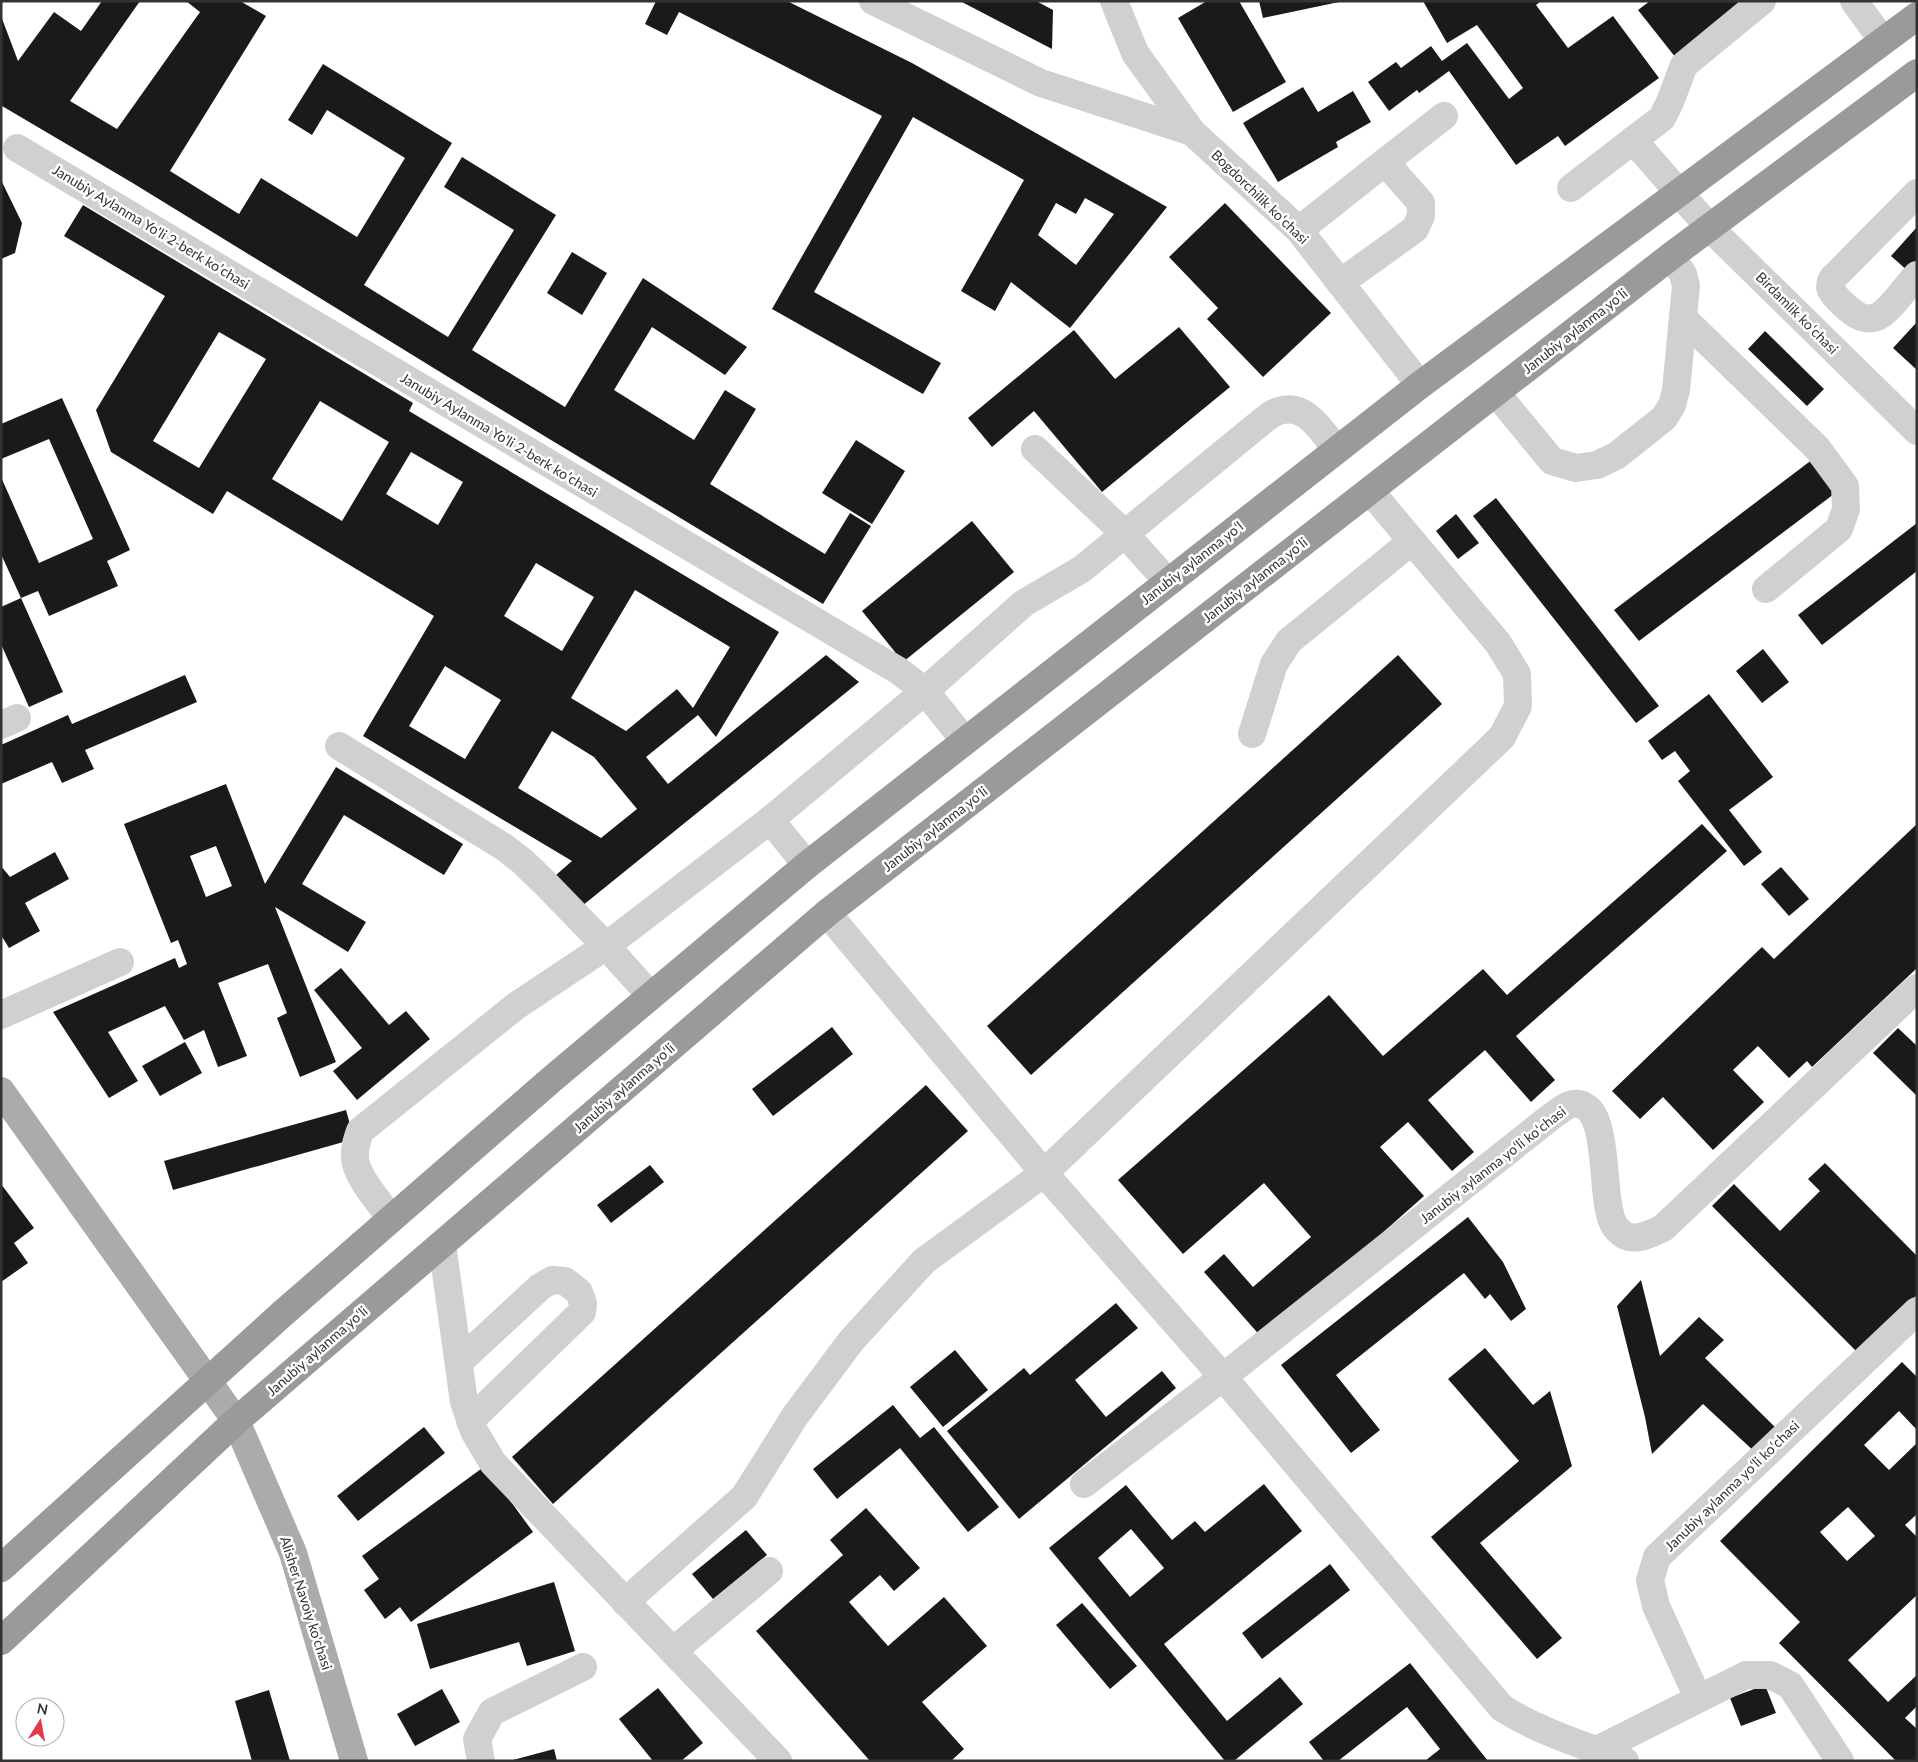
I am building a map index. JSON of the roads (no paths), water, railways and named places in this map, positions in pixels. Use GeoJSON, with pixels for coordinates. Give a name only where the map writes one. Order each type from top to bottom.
{"type":"FeatureCollection","features":[{"type":"Feature","properties":{"kind":"highway"},"geometry":{"type":"LineString","coordinates":[[1420,385],[1917,16]]}},
{"type":"Feature","properties":{"kind":"highway","name":"Janubiy aylanma yoʻli"},"geometry":{"type":"LineString","coordinates":[[1,1641],[236,1421],[827,913],[1671,256],[1917,73]]}},
{"type":"Feature","properties":{"kind":"highway","name":"Janubiy aylanma yoʻl"},"geometry":{"type":"LineString","coordinates":[[965,741],[1420,385]]}},
{"type":"Feature","properties":{"kind":"highway"},"geometry":{"type":"LineString","coordinates":[[1,1568],[282,1314],[391,1219],[807,865],[965,741]]}},
{"type":"Feature","properties":{"kind":"main road","name":"Alisher Navoiy ko'chasi"},"geometry":{"type":"LineString","coordinates":[[1,1091],[236,1421],[293,1553],[354,1761]]}},
{"type":"Feature","properties":{"kind":"street"},"geometry":{"type":"LineString","coordinates":[[873,1],[1041,83],[1192,132]]}},
{"type":"Feature","properties":{"kind":"street","name":"Bogdorchilik koʻchasi"},"geometry":{"type":"LineString","coordinates":[[1114,1],[1135,53],[1192,132],[1298,230],[1420,385]]}},
{"type":"Feature","properties":{"kind":"street"},"geometry":{"type":"LineString","coordinates":[[1571,188],[1662,118],[1684,65],[1762,1]]}},
{"type":"Feature","properties":{"kind":"street"},"geometry":{"type":"LineString","coordinates":[[1854,1],[1883,41]]}},
{"type":"Feature","properties":{"kind":"street"},"geometry":{"type":"LineString","coordinates":[[1298,230],[1444,116]]}},
{"type":"Feature","properties":{"kind":"street","name":"Birdamlik koʻchasi"},"geometry":{"type":"LineString","coordinates":[[1633,140],[1709,227],[1917,431]]}},
{"type":"Feature","properties":{"kind":"street","name":"Janubiy Аylanma Yo'li 2-berk koʼchasi"},"geometry":{"type":"LineString","coordinates":[[17,148],[899,671],[925,691],[965,741]]}},
{"type":"Feature","properties":{"kind":"street"},"geometry":{"type":"LineString","coordinates":[[1340,283],[1415,229],[1422,216],[1421,203],[1385,162]]}},
{"type":"Feature","properties":{"kind":"street"},"geometry":{"type":"LineString","coordinates":[[1917,193],[1832,279],[1830,287],[1832,294],[1859,316],[1872,319],[1886,310],[1917,275]]}},
{"type":"Feature","properties":{"kind":"street"},"geometry":{"type":"LineString","coordinates":[[1496,393],[1552,460],[1576,468],[1597,464],[1616,456],[1664,418],[1672,405],[1676,390],[1686,286],[1683,274],[1671,256]]}},
{"type":"Feature","properties":{"kind":"street"},"geometry":{"type":"LineString","coordinates":[[1683,318],[1817,448],[1845,486],[1846,509],[1839,529],[1766,589]]}},
{"type":"Feature","properties":{"kind":"street"},"geometry":{"type":"LineString","coordinates":[[391,1219],[359,1174],[355,1160],[355,1148],[360,1130],[516,1006],[606,946],[770,820],[925,691],[1024,603],[1082,569],[1265,418],[1279,410],[1295,409],[1309,415],[1337,450]]}},
{"type":"Feature","properties":{"kind":"street"},"geometry":{"type":"LineString","coordinates":[[1035,449],[1125,534],[1168,582]]}},
{"type":"Feature","properties":{"kind":"street"},"geometry":{"type":"LineString","coordinates":[[625,1602],[744,1497],[795,1416],[846,1348],[924,1261],[1044,1173],[1502,736],[1518,706],[1516,674],[1498,643],[1370,491]]}},
{"type":"Feature","properties":{"kind":"street"},"geometry":{"type":"LineString","coordinates":[[1252,734],[1274,664],[1290,641],[1412,541]]}},
{"type":"Feature","properties":{"kind":"street"},"geometry":{"type":"LineString","coordinates":[[339,746],[504,847],[522,861],[606,946],[651,996]]}},
{"type":"Feature","properties":{"kind":"street"},"geometry":{"type":"LineString","coordinates":[[770,820],[807,865]]}},
{"type":"Feature","properties":{"kind":"street"},"geometry":{"type":"LineString","coordinates":[[827,913],[1044,1173],[1223,1377],[1502,1708],[1540,1729],[1625,1761]]}},
{"type":"Feature","properties":{"kind":"street"},"geometry":{"type":"LineString","coordinates":[[1,1015],[120,962]]}},
{"type":"Feature","properties":{"kind":"street","name":"Janubiy aylanma yoʻli koʻchasi"},"geometry":{"type":"LineString","coordinates":[[1223,1377],[1552,1116],[1571,1104],[1583,1106],[1593,1112],[1600,1133],[1610,1213],[1616,1229],[1627,1236],[1640,1237],[1663,1228],[1917,988]]}},
{"type":"Feature","properties":{"kind":"street"},"geometry":{"type":"LineString","coordinates":[[442,1244],[464,1402],[474,1430],[493,1463],[778,1761]]}},
{"type":"Feature","properties":{"kind":"street"},"geometry":{"type":"LineString","coordinates":[[458,1362],[540,1287],[552,1280],[565,1281],[580,1292],[583,1303],[582,1312],[470,1421]]}},
{"type":"Feature","properties":{"kind":"street","name":"Janubiy aylanma yoʻli koʻchasi"},"geometry":{"type":"LineString","coordinates":[[1698,1698],[1656,1606],[1650,1580],[1657,1557],[1917,1311]]}},
{"type":"Feature","properties":{"kind":"street"},"geometry":{"type":"LineString","coordinates":[[1084,1484],[1223,1377]]}},
{"type":"Feature","properties":{"kind":"street"},"geometry":{"type":"LineString","coordinates":[[673,1651],[769,1570]]}},
{"type":"Feature","properties":{"kind":"street"},"geometry":{"type":"LineString","coordinates":[[481,1761],[477,1739],[492,1712],[583,1667]]}},
{"type":"Feature","properties":{"kind":"street"},"geometry":{"type":"LineString","coordinates":[[1597,1750],[1746,1675],[1770,1675],[1790,1685],[1840,1761]]}}]}
